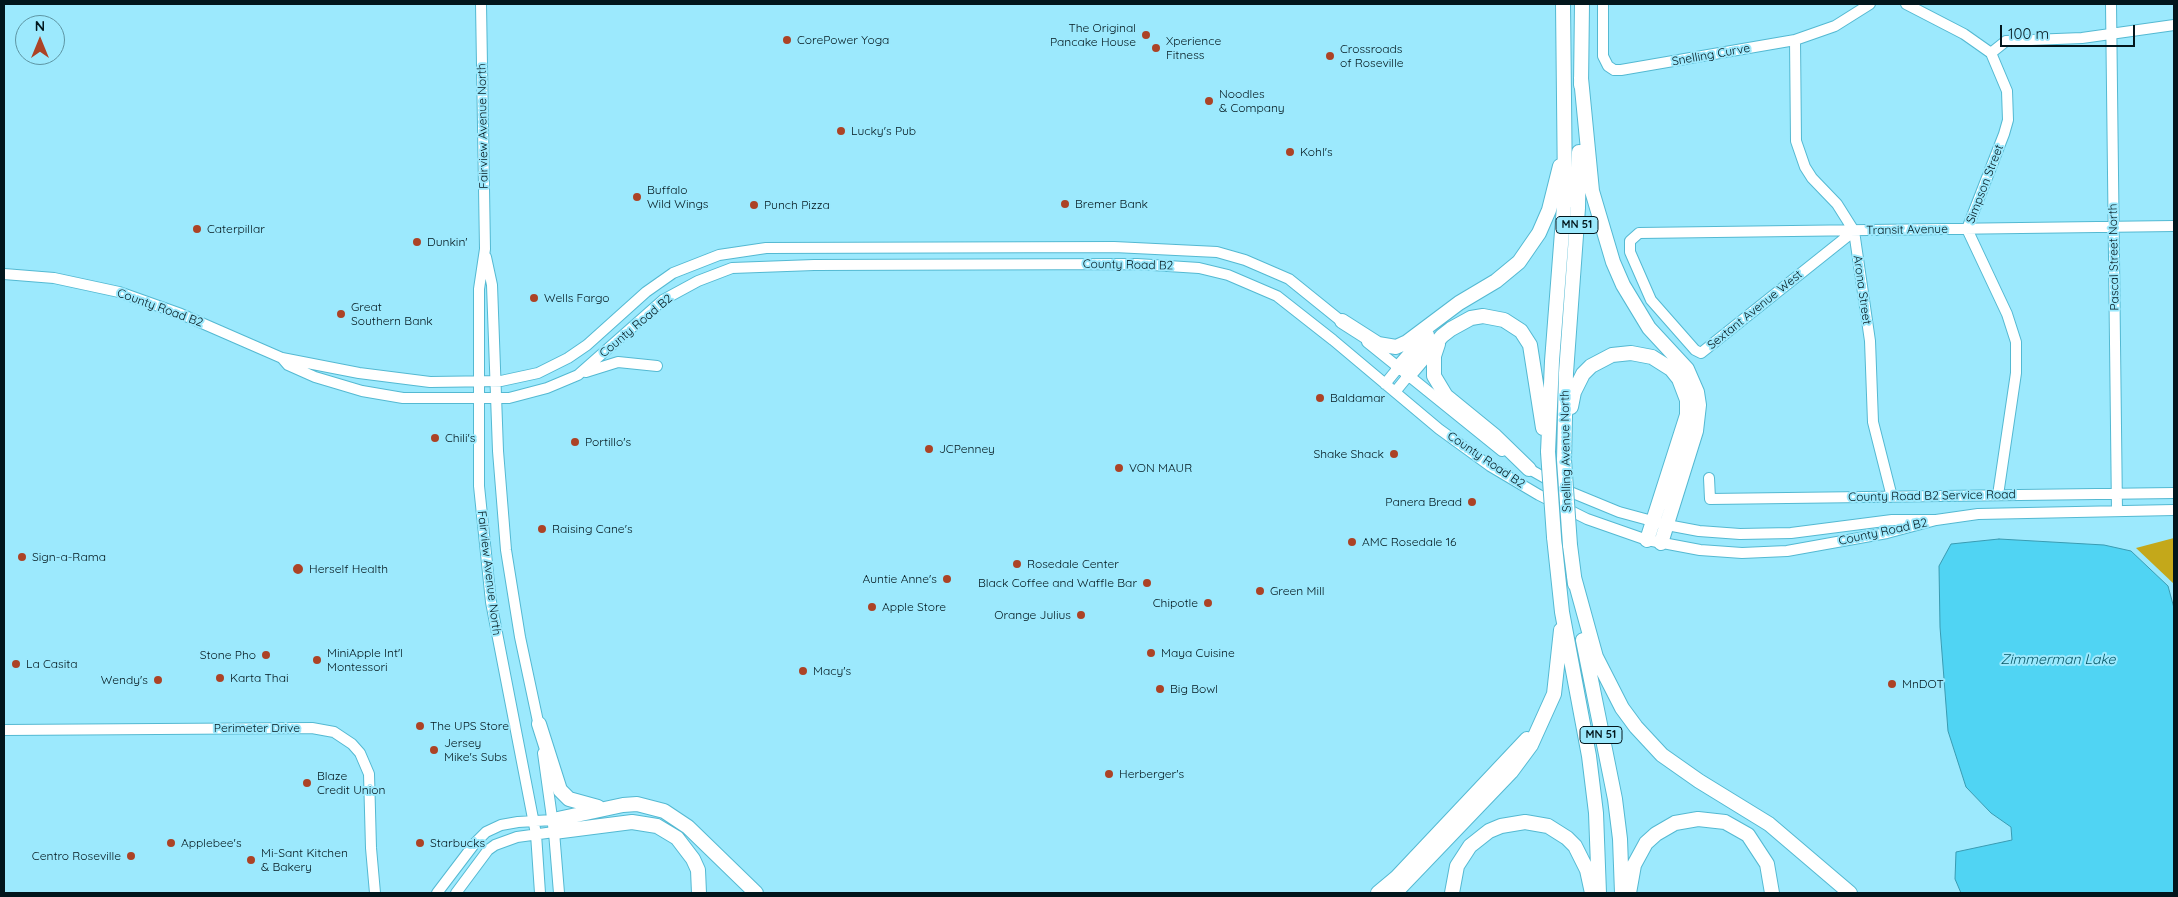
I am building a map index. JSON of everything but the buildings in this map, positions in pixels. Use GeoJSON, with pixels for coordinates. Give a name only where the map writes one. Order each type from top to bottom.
{"type":"FeatureCollection","features":[{"type":"Feature","properties":{"kind":"highway","name":"Snelling Avenue North"},"geometry":{"type":"LineString","coordinates":[[1563,4],[1565,193],[1552,361],[1548,450],[1554,537],[1562,612],[1590,756],[1596,814],[1599,893]]}},
{"type":"Feature","properties":{"kind":"highway","name":"Snelling Avenue North"},"geometry":{"type":"LineString","coordinates":[[1582,4],[1578,208],[1566,373],[1564,460],[1574,577],[1595,706],[1615,799],[1620,839],[1622,893]]}},
{"type":"Feature","properties":{"kind":"highway"},"geometry":{"type":"LineString","coordinates":[[1582,78],[1592,190],[1597,215],[1613,262],[1635,307],[1649,328],[1687,370],[1697,392],[1699,406],[1696,431],[1661,543]]}},
{"type":"Feature","properties":{"kind":"highway"},"geometry":{"type":"LineString","coordinates":[[1342,321],[1378,344],[1396,347],[1407,342],[1460,303],[1496,281],[1519,262],[1530,248],[1549,210],[1565,146]]}},
{"type":"Feature","properties":{"kind":"highway"},"geometry":{"type":"LineString","coordinates":[[1403,372],[1426,335],[1460,303]]}},
{"type":"Feature","properties":{"kind":"highway"},"geometry":{"type":"LineString","coordinates":[[1403,372],[1442,336],[1466,321],[1483,316],[1504,320],[1521,332],[1530,345],[1548,450]]}},
{"type":"Feature","properties":{"kind":"highway"},"geometry":{"type":"LineString","coordinates":[[1442,336],[1434,362],[1434,376],[1437,384],[1446,396],[1495,436],[1528,469]]}},
{"type":"Feature","properties":{"kind":"highway"},"geometry":{"type":"LineString","coordinates":[[1564,445],[1574,392],[1583,374],[1591,366],[1612,355],[1631,352],[1652,357],[1671,370],[1684,389],[1687,415],[1647,540]]}},
{"type":"Feature","properties":{"kind":"highway"},"geometry":{"type":"LineString","coordinates":[[1574,577],[1596,657],[1622,708],[1636,727],[1662,755],[1699,781],[1769,824],[1850,893]]}},
{"type":"Feature","properties":{"kind":"highway"},"geometry":{"type":"LineString","coordinates":[[1395,893],[1511,772],[1531,746],[1554,694],[1562,612]]}},
{"type":"Feature","properties":{"kind":"highway"},"geometry":{"type":"LineString","coordinates":[[1378,893],[1396,878],[1543,722]]}},
{"type":"Feature","properties":{"kind":"highway"},"geometry":{"type":"LineString","coordinates":[[539,724],[560,790],[568,799],[602,808]]}},
{"type":"Feature","properties":{"kind":"highway"},"geometry":{"type":"LineString","coordinates":[[553,826],[570,817],[602,808],[638,804],[651,807],[675,817],[688,827],[756,893]]}},
{"type":"Feature","properties":{"kind":"highway"},"geometry":{"type":"LineString","coordinates":[[1629,893],[1634,864],[1646,843],[1656,834],[1675,823],[1698,819],[1725,822],[1748,835],[1767,864],[1772,893]]}},
{"type":"Feature","properties":{"kind":"highway"},"geometry":{"type":"LineString","coordinates":[[1452,893],[1457,866],[1470,846],[1495,829],[1525,822],[1548,826],[1563,834],[1575,846],[1587,870],[1592,893]]}},
{"type":"Feature","properties":{"kind":"highway"},"geometry":{"type":"LineString","coordinates":[[553,826],[613,823],[645,823],[657,826],[677,838],[693,858],[698,870],[699,893]]}},
{"type":"Feature","properties":{"kind":"street","name":"Fairview Avenue North"},"geometry":{"type":"LineString","coordinates":[[481,4],[484,249],[479,289],[478,465],[489,587],[534,822],[540,893]]}},
{"type":"Feature","properties":{"kind":"street","name":"Snelling Curve"},"geometry":{"type":"LineString","coordinates":[[1602,4],[1603,56],[1608,66],[1614,70],[1795,40],[1836,26],[1870,4]]}},
{"type":"Feature","properties":{"kind":"street"},"geometry":{"type":"LineString","coordinates":[[1906,4],[1964,34],[1991,53],[2006,42],[2112,35],[2125,31],[2174,25]]}},
{"type":"Feature","properties":{"kind":"street","name":"Pascal Street North"},"geometry":{"type":"LineString","coordinates":[[2112,4],[2117,510]]}},
{"type":"Feature","properties":{"kind":"street","name":"Arona Street"},"geometry":{"type":"LineString","coordinates":[[1795,40],[1795,127],[1799,154],[1812,178],[1838,204],[1854,231],[1870,341],[1873,422],[1892,497]]}},
{"type":"Feature","properties":{"kind":"street","name":"Simpson Street"},"geometry":{"type":"LineString","coordinates":[[1991,53],[2007,91],[2008,120],[1967,229],[2007,314],[2016,342],[2016,373],[1998,495]]}},
{"type":"Feature","properties":{"kind":"street","name":"Transit Avenue"},"geometry":{"type":"LineString","coordinates":[[1639,233],[2174,226]]}},
{"type":"Feature","properties":{"kind":"street","name":"Sextant Avenue West"},"geometry":{"type":"LineString","coordinates":[[1639,233],[1630,242],[1630,252],[1652,300],[1674,328],[1695,350],[1702,353],[1854,231]]}},
{"type":"Feature","properties":{"kind":"street"},"geometry":{"type":"LineString","coordinates":[[1114,247],[1114,264]]}},
{"type":"Feature","properties":{"kind":"street","name":"County Road B2"},"geometry":{"type":"LineString","coordinates":[[4,274],[54,278],[119,292],[181,314],[282,358],[397,379],[495,381],[530,376],[568,358],[592,342],[662,280],[697,262],[719,255],[766,248],[1114,247],[1217,252],[1245,260],[1288,279],[1403,372],[1528,469],[1592,502],[1666,525],[1700,531],[1756,534],[1802,532],[1892,520],[1936,520]]}},
{"type":"Feature","properties":{"kind":"street","name":"Fairview Avenue North"},"geometry":{"type":"LineString","coordinates":[[484,249],[492,286],[498,451],[507,560],[518,627],[539,724],[553,826],[558,893]]}},
{"type":"Feature","properties":{"kind":"street","name":"County Road B2"},"geometry":{"type":"LineString","coordinates":[[282,358],[288,365],[314,377],[362,392],[403,398],[496,399],[543,390],[580,373],[663,300],[698,280],[732,268],[814,265],[1114,264],[1200,268],[1228,275],[1263,289],[1296,310],[1471,453],[1533,492],[1587,519],[1647,540],[1700,550],[1742,552],[1787,551],[1887,533],[1936,520],[1978,514],[2174,510]]}},
{"type":"Feature","properties":{"kind":"street"},"geometry":{"type":"LineString","coordinates":[[580,373],[615,363],[657,366]]}},
{"type":"Feature","properties":{"kind":"street"},"geometry":{"type":"LineString","coordinates":[[1385,384],[1403,372]]}},
{"type":"Feature","properties":{"kind":"street"},"geometry":{"type":"LineString","coordinates":[[1395,392],[1403,372]]}},
{"type":"Feature","properties":{"kind":"street","name":"County Road B2 Service Road"},"geometry":{"type":"LineString","coordinates":[[1709,478],[1710,499],[2174,493]]}},
{"type":"Feature","properties":{"kind":"street","name":"Perimeter Drive"},"geometry":{"type":"LineString","coordinates":[[4,730],[312,728],[334,732],[352,744],[360,753],[369,774],[371,848],[375,893]]}},
{"type":"Feature","properties":{"kind":"street"},"geometry":{"type":"LineString","coordinates":[[436,893],[475,843],[486,832],[501,826],[534,822],[553,826]]}},
{"type":"Feature","properties":{"kind":"street"},"geometry":{"type":"LineString","coordinates":[[456,893],[488,850],[495,845],[502,841],[536,834],[553,826]]}},
{"type":"Feature","properties":{"kind":"shaded area"},"geometry":{"type":"Polygon","coordinates":[[[2174,538],[2174,584],[2136,548],[2174,538]]]}},
{"type":"Feature","properties":{"kind":"water","name":"Zimmerman Lake"},"geometry":{"type":"Polygon","coordinates":[[[1999,539],[2104,545],[2131,551],[2168,586],[2174,608],[2174,893],[1961,893],[1955,879],[1956,852],[2012,840],[2011,827],[1991,813],[1966,787],[1948,731],[1940,627],[1939,566],[1951,544],[1999,539]]]}},
{"type":"Feature","properties":{"kind":"place","name":"The Original Pancake House"},"geometry":{"type":"Point","coordinates":[1146,35]}},
{"type":"Feature","properties":{"kind":"place","name":"CorePower Yoga"},"geometry":{"type":"Point","coordinates":[787,40]}},
{"type":"Feature","properties":{"kind":"place","name":"Xperience Fitness"},"geometry":{"type":"Point","coordinates":[1156,48]}},
{"type":"Feature","properties":{"kind":"place","name":"Crossroads of Roseville"},"geometry":{"type":"Point","coordinates":[1330,56]}},
{"type":"Feature","properties":{"kind":"place","name":"Noodles & Company"},"geometry":{"type":"Point","coordinates":[1209,101]}},
{"type":"Feature","properties":{"kind":"place","name":"Lucky's Pub"},"geometry":{"type":"Point","coordinates":[841,131]}},
{"type":"Feature","properties":{"kind":"place","name":"Kohl's"},"geometry":{"type":"Point","coordinates":[1290,152]}},
{"type":"Feature","properties":{"kind":"place","name":"Buffalo Wild Wings"},"geometry":{"type":"Point","coordinates":[637,197]}},
{"type":"Feature","properties":{"kind":"place","name":"Bremer Bank"},"geometry":{"type":"Point","coordinates":[1065,204]}},
{"type":"Feature","properties":{"kind":"place","name":"Punch Pizza"},"geometry":{"type":"Point","coordinates":[754,205]}},
{"type":"Feature","properties":{"kind":"place","name":"Caterpillar"},"geometry":{"type":"Point","coordinates":[197,229]}},
{"type":"Feature","properties":{"kind":"place","name":"Dunkin'"},"geometry":{"type":"Point","coordinates":[417,242]}},
{"type":"Feature","properties":{"kind":"place","name":"Wells Fargo"},"geometry":{"type":"Point","coordinates":[534,298]}},
{"type":"Feature","properties":{"kind":"place","name":"Great Southern Bank"},"geometry":{"type":"Point","coordinates":[341,314]}},
{"type":"Feature","properties":{"kind":"place","name":"Baldamar"},"geometry":{"type":"Point","coordinates":[1320,398]}},
{"type":"Feature","properties":{"kind":"place","name":"Chili's"},"geometry":{"type":"Point","coordinates":[435,438]}},
{"type":"Feature","properties":{"kind":"place","name":"Portillo's"},"geometry":{"type":"Point","coordinates":[575,442]}},
{"type":"Feature","properties":{"kind":"place","name":"JCPenney"},"geometry":{"type":"Point","coordinates":[929,449]}},
{"type":"Feature","properties":{"kind":"place","name":"Shake Shack"},"geometry":{"type":"Point","coordinates":[1394,454]}},
{"type":"Feature","properties":{"kind":"place","name":"VON MAUR"},"geometry":{"type":"Point","coordinates":[1119,468]}},
{"type":"Feature","properties":{"kind":"place","name":"Panera Bread"},"geometry":{"type":"Point","coordinates":[1472,502]}},
{"type":"Feature","properties":{"kind":"place","name":"Raising Cane's"},"geometry":{"type":"Point","coordinates":[542,529]}},
{"type":"Feature","properties":{"kind":"place","name":"AMC Rosedale 16"},"geometry":{"type":"Point","coordinates":[1352,542]}},
{"type":"Feature","properties":{"kind":"place","name":"Sign-a-Rama"},"geometry":{"type":"Point","coordinates":[22,557]}},
{"type":"Feature","properties":{"kind":"place","name":"Rosedale Center"},"geometry":{"type":"Point","coordinates":[1017,564]}},
{"type":"Feature","properties":{"kind":"place","name":"Herself Health"},"geometry":{"type":"Point","coordinates":[298,569]}},
{"type":"Feature","properties":{"kind":"place","name":"Auntie Anne's"},"geometry":{"type":"Point","coordinates":[947,579]}},
{"type":"Feature","properties":{"kind":"place","name":"Black Coffee and Waffle Bar"},"geometry":{"type":"Point","coordinates":[1147,583]}},
{"type":"Feature","properties":{"kind":"place","name":"Green Mill"},"geometry":{"type":"Point","coordinates":[1260,591]}},
{"type":"Feature","properties":{"kind":"place","name":"Chipotle"},"geometry":{"type":"Point","coordinates":[1208,603]}},
{"type":"Feature","properties":{"kind":"place","name":"Apple Store"},"geometry":{"type":"Point","coordinates":[872,607]}},
{"type":"Feature","properties":{"kind":"place","name":"Orange Julius"},"geometry":{"type":"Point","coordinates":[1081,615]}},
{"type":"Feature","properties":{"kind":"place","name":"Maya Cuisine"},"geometry":{"type":"Point","coordinates":[1151,653]}},
{"type":"Feature","properties":{"kind":"place","name":"Stone Pho"},"geometry":{"type":"Point","coordinates":[266,655]}},
{"type":"Feature","properties":{"kind":"place","name":"MiniApple Int'l Montessori"},"geometry":{"type":"Point","coordinates":[317,660]}},
{"type":"Feature","properties":{"kind":"place","name":"La Casita"},"geometry":{"type":"Point","coordinates":[16,664]}},
{"type":"Feature","properties":{"kind":"place","name":"Macy's"},"geometry":{"type":"Point","coordinates":[803,671]}},
{"type":"Feature","properties":{"kind":"place","name":"Karta Thai"},"geometry":{"type":"Point","coordinates":[220,678]}},
{"type":"Feature","properties":{"kind":"place","name":"Wendy's"},"geometry":{"type":"Point","coordinates":[158,680]}},
{"type":"Feature","properties":{"kind":"place","name":"MnDOT"},"geometry":{"type":"Point","coordinates":[1892,684]}},
{"type":"Feature","properties":{"kind":"place","name":"Big Bowl"},"geometry":{"type":"Point","coordinates":[1160,689]}},
{"type":"Feature","properties":{"kind":"place","name":"The UPS Store"},"geometry":{"type":"Point","coordinates":[420,726]}},
{"type":"Feature","properties":{"kind":"place","name":"Jersey Mike's Subs"},"geometry":{"type":"Point","coordinates":[434,750]}},
{"type":"Feature","properties":{"kind":"place","name":"Herberger's"},"geometry":{"type":"Point","coordinates":[1109,774]}},
{"type":"Feature","properties":{"kind":"place","name":"Blaze Credit Union"},"geometry":{"type":"Point","coordinates":[307,783]}},
{"type":"Feature","properties":{"kind":"place","name":"Applebee's"},"geometry":{"type":"Point","coordinates":[171,843]}},
{"type":"Feature","properties":{"kind":"place","name":"Starbucks"},"geometry":{"type":"Point","coordinates":[420,843]}},
{"type":"Feature","properties":{"kind":"place","name":"Centro Roseville"},"geometry":{"type":"Point","coordinates":[131,856]}},
{"type":"Feature","properties":{"kind":"place","name":"Mi-Sant Kitchen & Bakery"},"geometry":{"type":"Point","coordinates":[251,860]}}]}
